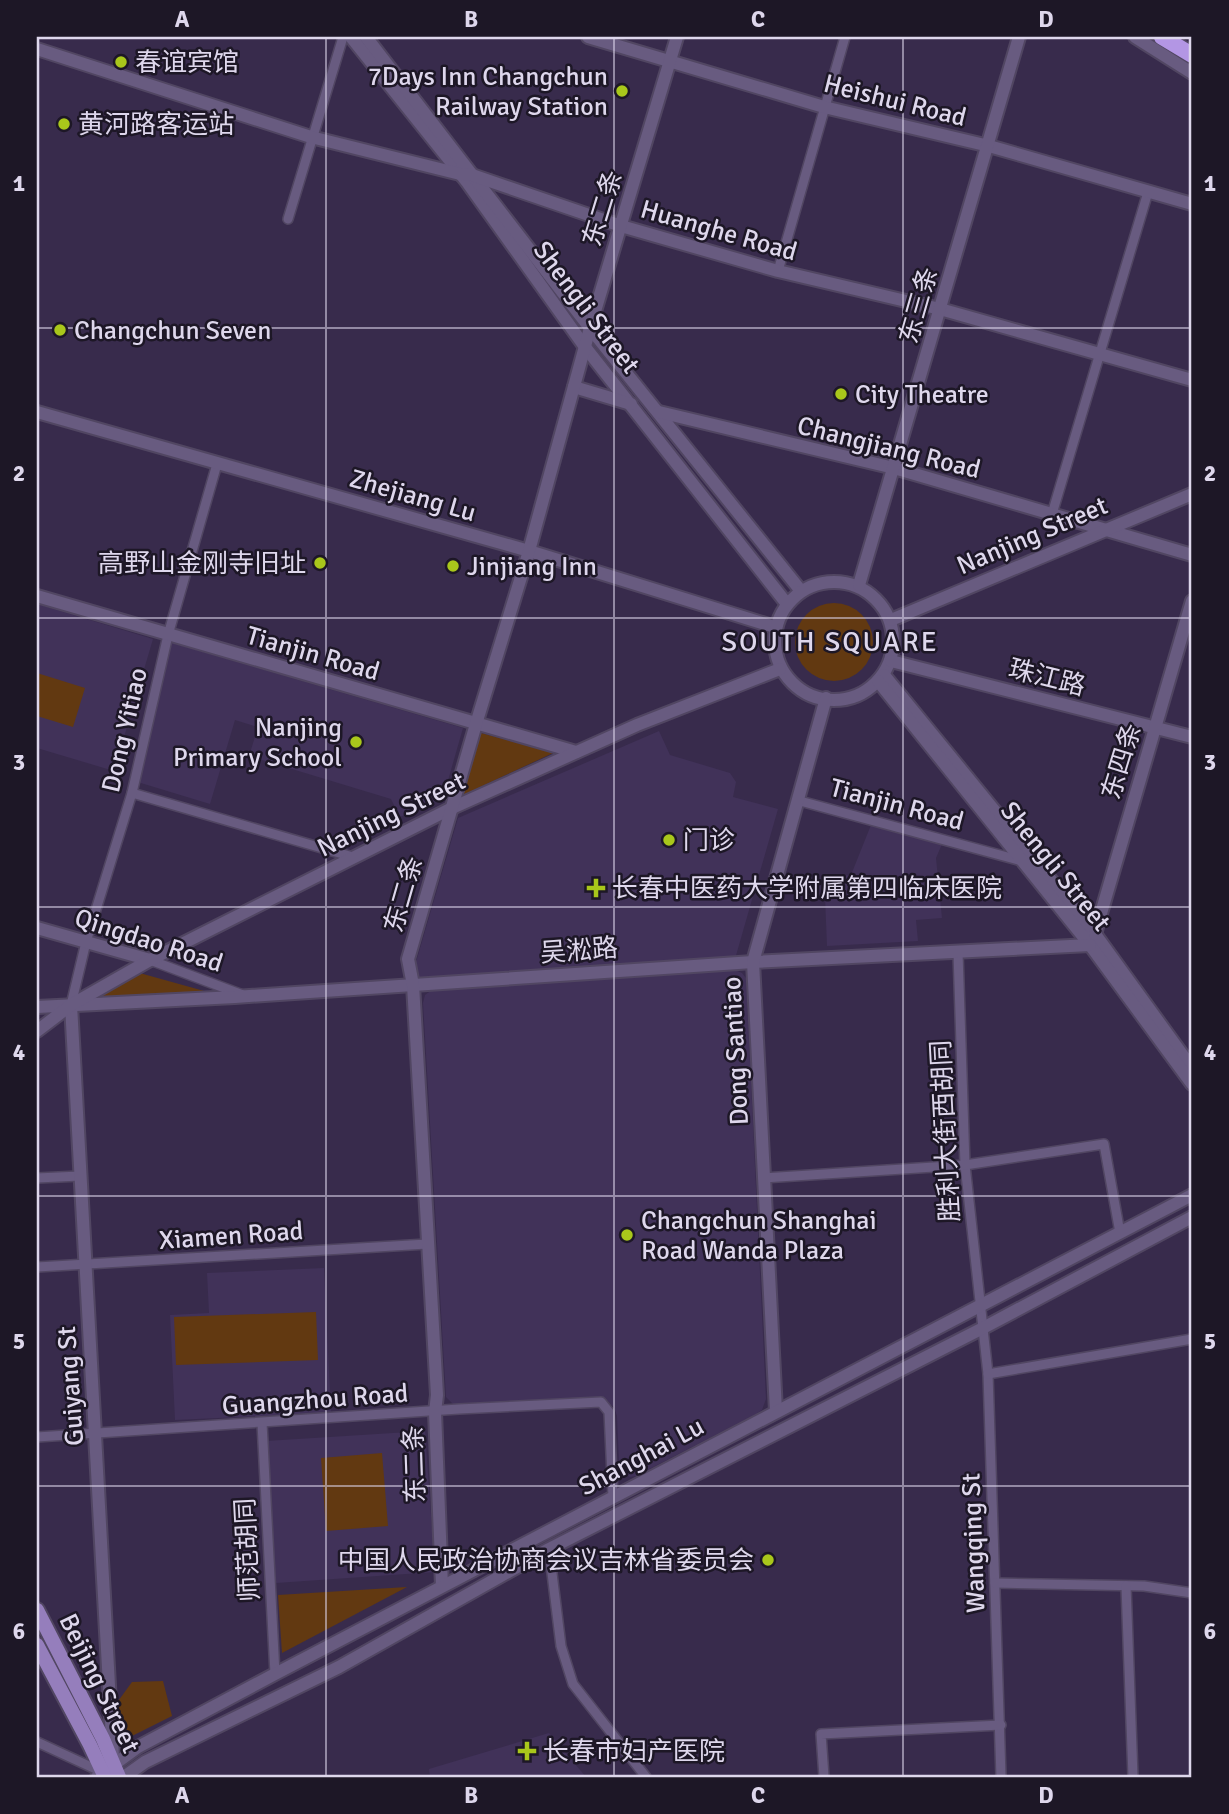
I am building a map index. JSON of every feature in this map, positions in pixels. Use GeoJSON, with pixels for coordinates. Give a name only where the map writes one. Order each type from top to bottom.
{"type":"FeatureCollection","features":[{"type":"Feature","properties":{"kind":"highway"},"geometry":{"type":"LineString","coordinates":[[1162,37],[1192,55]]}},
{"type":"Feature","properties":{"kind":"main road","name":"Beijing Street"},"geometry":{"type":"LineString","coordinates":[[37,1610],[110,1774]]}},
{"type":"Feature","properties":{"kind":"main road","name":"Beijing Street"},"geometry":{"type":"LineString","coordinates":[[37,1645],[90,1745],[110,1774]]}},
{"type":"Feature","properties":{"kind":"street"},"geometry":{"type":"LineString","coordinates":[[288,219],[343,37]]}},
{"type":"Feature","properties":{"kind":"street","name":"Shengli Street"},"geometry":{"type":"LineString","coordinates":[[351,37],[660,413],[801,591]]}},
{"type":"Feature","properties":{"kind":"street","name":"Shengli Street"},"geometry":{"type":"LineString","coordinates":[[366,37],[585,347],[787,604]]}},
{"type":"Feature","properties":{"kind":"street","name":"Heishui Road"},"geometry":{"type":"LineString","coordinates":[[588,37],[824,107],[989,146],[1192,204]]}},
{"type":"Feature","properties":{"kind":"street","name":"东二条"},"geometry":{"type":"LineString","coordinates":[[442,1586],[435,1412],[437,1395],[413,985],[408,959],[677,37]]}},
{"type":"Feature","properties":{"kind":"street"},"geometry":{"type":"LineString","coordinates":[[778,271],[845,37]]}},
{"type":"Feature","properties":{"kind":"street","name":"东三条"},"geometry":{"type":"LineString","coordinates":[[859,585],[1019,37]]}},
{"type":"Feature","properties":{"kind":"street"},"geometry":{"type":"LineString","coordinates":[[1135,37],[1192,73]]}},
{"type":"Feature","properties":{"kind":"street","name":"Huanghe Road"},"geometry":{"type":"LineString","coordinates":[[37,49],[311,137],[466,175],[621,226],[778,271],[940,309],[1192,380]]}},
{"type":"Feature","properties":{"kind":"street"},"geometry":{"type":"LineString","coordinates":[[1052,514],[1149,192]]}},
{"type":"Feature","properties":{"kind":"street","name":"Changjiang Road"},"geometry":{"type":"LineString","coordinates":[[574,387],[660,413],[894,468],[1192,555]]}},
{"type":"Feature","properties":{"kind":"street","name":"Zhejiang Lu"},"geometry":{"type":"LineString","coordinates":[[37,412],[529,551],[775,628]]}},
{"type":"Feature","properties":{"kind":"street","name":"Dong Yitiao"},"geometry":{"type":"LineString","coordinates":[[71,1005],[86,942],[132,793],[168,635],[217,464]]}},
{"type":"Feature","properties":{"kind":"street","name":"Nanjing Street"},"geometry":{"type":"LineString","coordinates":[[891,620],[1192,494]]}},
{"type":"Feature","properties":{"kind":"street"},"geometry":{"type":"LineString","coordinates":[[830,582],[859,585],[880,603],[891,620],[894,647],[891,661],[881,678],[843,701],[795,687],[780,668],[774,650],[775,628],[787,604],[801,591],[816,584],[830,582]]}},
{"type":"Feature","properties":{"kind":"street","name":"Tianjin Road"},"geometry":{"type":"LineString","coordinates":[[37,596],[576,752]]}},
{"type":"Feature","properties":{"kind":"street","name":"东四条"},"geometry":{"type":"LineString","coordinates":[[1093,940],[1192,601]]}},
{"type":"Feature","properties":{"kind":"street","name":"珠江路"},"geometry":{"type":"LineString","coordinates":[[891,661],[1192,737]]}},
{"type":"Feature","properties":{"kind":"street","name":"Nanjing Street"},"geometry":{"type":"LineString","coordinates":[[37,1031],[71,1005],[150,960],[452,808],[576,752],[780,668]]}},
{"type":"Feature","properties":{"kind":"street","name":"Shengli Street"},"geometry":{"type":"LineString","coordinates":[[881,678],[1022,861],[1093,940],[1192,1084]]}},
{"type":"Feature","properties":{"kind":"street","name":"Shengli Street"},"geometry":{"type":"LineString","coordinates":[[881,678],[1093,940],[1192,1068]]}},
{"type":"Feature","properties":{"kind":"street","name":"Dong Santiao"},"geometry":{"type":"LineString","coordinates":[[776,1411],[753,962],[827,698]]}},
{"type":"Feature","properties":{"kind":"street"},"geometry":{"type":"LineString","coordinates":[[132,793],[353,858]]}},
{"type":"Feature","properties":{"kind":"street","name":"Tianjin Road"},"geometry":{"type":"LineString","coordinates":[[800,801],[1022,861]]}},
{"type":"Feature","properties":{"kind":"street","name":"Qingdao Road"},"geometry":{"type":"LineString","coordinates":[[37,928],[150,960],[246,997]]}},
{"type":"Feature","properties":{"kind":"street","name":"吴淞路"},"geometry":{"type":"LineString","coordinates":[[37,1006],[246,997],[753,962],[958,953],[1093,940]]}},
{"type":"Feature","properties":{"kind":"street","name":"胜利大街西胡同"},"geometry":{"type":"LineString","coordinates":[[958,953],[965,1166],[979,1307]]}},
{"type":"Feature","properties":{"kind":"street","name":"Guiyang St"},"geometry":{"type":"LineString","coordinates":[[71,1005],[96,1434],[110,1774]]}},
{"type":"Feature","properties":{"kind":"street"},"geometry":{"type":"LineString","coordinates":[[763,1178],[965,1166],[1104,1144],[1120,1233]]}},
{"type":"Feature","properties":{"kind":"street"},"geometry":{"type":"LineString","coordinates":[[37,1178],[80,1176]]}},
{"type":"Feature","properties":{"kind":"street","name":"Shanghai Lu"},"geometry":{"type":"LineString","coordinates":[[110,1774],[138,1747],[1192,1195]]}},
{"type":"Feature","properties":{"kind":"street","name":"Shanghai Lu"},"geometry":{"type":"LineString","coordinates":[[110,1774],[145,1762],[339,1667],[549,1549],[983,1328],[1192,1217]]}},
{"type":"Feature","properties":{"kind":"street","name":"Xiamen Road"},"geometry":{"type":"LineString","coordinates":[[37,1267],[427,1244]]}},
{"type":"Feature","properties":{"kind":"street","name":"Wangqing St"},"geometry":{"type":"LineString","coordinates":[[979,1307],[988,1374],[1001,1777]]}},
{"type":"Feature","properties":{"kind":"street"},"geometry":{"type":"LineString","coordinates":[[988,1374],[1192,1339]]}},
{"type":"Feature","properties":{"kind":"street","name":"Guangzhou Road"},"geometry":{"type":"LineString","coordinates":[[37,1437],[595,1402],[606,1406],[609,1412],[613,1497]]}},
{"type":"Feature","properties":{"kind":"street","name":"师范胡同"},"geometry":{"type":"LineString","coordinates":[[262,1423],[275,1674]]}},
{"type":"Feature","properties":{"kind":"street"},"geometry":{"type":"LineString","coordinates":[[549,1549],[561,1646],[573,1684],[646,1777]]}},
{"type":"Feature","properties":{"kind":"street"},"geometry":{"type":"LineString","coordinates":[[995,1583],[1126,1586],[1192,1593]]}},
{"type":"Feature","properties":{"kind":"street"},"geometry":{"type":"LineString","coordinates":[[1126,1586],[1133,1777]]}},
{"type":"Feature","properties":{"kind":"street"},"geometry":{"type":"LineString","coordinates":[[824,1777],[821,1734],[1001,1725]]}},
{"type":"Feature","properties":{"kind":"street"},"geometry":{"type":"LineString","coordinates":[[37,1742],[110,1774]]}},
{"type":"Feature","properties":{"kind":"shaded area"},"geometry":{"type":"Polygon","coordinates":[[[834,603],[849,606],[866,620],[873,642],[870,657],[856,674],[834,681],[819,678],[802,664],[795,642],[798,627],[812,610],[834,603]]]}},
{"type":"Feature","properties":{"kind":"shaded area"},"geometry":{"type":"Polygon","coordinates":[[[37,604],[153,639],[114,771],[37,748],[37,604]]]}},
{"type":"Feature","properties":{"kind":"shaded area","name":"Nanjing Primary School"},"geometry":{"type":"Polygon","coordinates":[[[172,643],[463,728],[443,798],[400,817],[391,799],[249,756],[258,727],[235,720],[210,804],[131,780],[172,643]]]}},
{"type":"Feature","properties":{"kind":"shaded area"},"geometry":{"type":"Polygon","coordinates":[[[37,673],[85,688],[73,727],[37,716],[37,673]]]}},
{"type":"Feature","properties":{"kind":"shaded area","name":"长春中医药大学附属第四临床医院"},"geometry":{"type":"Polygon","coordinates":[[[659,731],[670,755],[730,773],[736,782],[733,797],[778,809],[735,959],[411,979],[458,818],[659,731]]]}},
{"type":"Feature","properties":{"kind":"shaded area"},"geometry":{"type":"Polygon","coordinates":[[[481,733],[553,753],[463,795],[481,733]]]}},
{"type":"Feature","properties":{"kind":"shaded area"},"geometry":{"type":"Polygon","coordinates":[[[871,825],[942,844],[936,858],[942,918],[916,920],[918,941],[827,946],[825,897],[828,898],[838,876],[851,875],[871,825]]]}},
{"type":"Feature","properties":{"kind":"shaded area"},"geometry":{"type":"Polygon","coordinates":[[[731,968],[746,978],[766,1399],[762,1410],[756,1414],[630,1477],[620,1471],[617,1416],[614,1407],[603,1399],[456,1407],[446,1397],[423,1003],[425,995],[433,989],[731,968]]]}},
{"type":"Feature","properties":{"kind":"shaded area"},"geometry":{"type":"Polygon","coordinates":[[[136,972],[215,994],[77,1004],[136,972]]]}},
{"type":"Feature","properties":{"kind":"shaded area"},"geometry":{"type":"Polygon","coordinates":[[[324,1268],[331,1413],[175,1420],[170,1315],[209,1313],[207,1273],[324,1268]]]}},
{"type":"Feature","properties":{"kind":"shaded area"},"geometry":{"type":"Polygon","coordinates":[[[316,1312],[318,1360],[176,1365],[174,1317],[316,1312]]]}},
{"type":"Feature","properties":{"kind":"shaded area"},"geometry":{"type":"Polygon","coordinates":[[[425,1431],[435,1572],[276,1583],[266,1441],[425,1431]]]}},
{"type":"Feature","properties":{"kind":"shaded area"},"geometry":{"type":"Polygon","coordinates":[[[382,1453],[388,1526],[326,1531],[321,1458],[382,1453]]]}},
{"type":"Feature","properties":{"kind":"shaded area"},"geometry":{"type":"Polygon","coordinates":[[[407,1587],[282,1653],[278,1595],[407,1587]]]}},
{"type":"Feature","properties":{"kind":"shaded area"},"geometry":{"type":"Polygon","coordinates":[[[163,1681],[172,1716],[128,1738],[118,1721],[116,1704],[132,1682],[163,1681]]]}},
{"type":"Feature","properties":{"kind":"shaded area","name":"长春市妇产医院"},"geometry":{"type":"Polygon","coordinates":[[[549,1733],[586,1777],[430,1777],[429,1769],[549,1733]]]}},
{"type":"Feature","properties":{"kind":"place","name":"春谊宾馆"},"geometry":{"type":"Point","coordinates":[121,62]}},
{"type":"Feature","properties":{"kind":"place","name":"7Days Inn Changchun Railway Station"},"geometry":{"type":"Point","coordinates":[622,91]}},
{"type":"Feature","properties":{"kind":"place","name":"黄河路客运站"},"geometry":{"type":"Point","coordinates":[64,124]}},
{"type":"Feature","properties":{"kind":"place","name":"Changchun Seven"},"geometry":{"type":"Point","coordinates":[60,330]}},
{"type":"Feature","properties":{"kind":"place","name":"City Theatre"},"geometry":{"type":"Point","coordinates":[841,394]}},
{"type":"Feature","properties":{"kind":"place","name":"高野山金刚寺旧址"},"geometry":{"type":"Point","coordinates":[320,563]}},
{"type":"Feature","properties":{"kind":"place","name":"Jinjiang Inn"},"geometry":{"type":"Point","coordinates":[453,566]}},
{"type":"Feature","properties":{"kind":"place","name":"Nanjing Primary School"},"geometry":{"type":"Point","coordinates":[356,742]}},
{"type":"Feature","properties":{"kind":"place","name":"门诊"},"geometry":{"type":"Point","coordinates":[669,840]}},
{"type":"Feature","properties":{"kind":"place","name":"长春中医药大学附属第四临床医院"},"geometry":{"type":"Point","coordinates":[596,888]}},
{"type":"Feature","properties":{"kind":"place","name":"Changchun Shanghai Road Wanda Plaza"},"geometry":{"type":"Point","coordinates":[627,1235]}},
{"type":"Feature","properties":{"kind":"place","name":"中国人民政治协商会议吉林省委员会"},"geometry":{"type":"Point","coordinates":[768,1560]}},
{"type":"Feature","properties":{"kind":"place","name":"长春市妇产医院"},"geometry":{"type":"Point","coordinates":[527,1751]}},
{"type":"Feature","properties":{"kind":"district","name":"SOUTH SQUARE"},"geometry":{"type":"Point","coordinates":[830,641]}}]}
